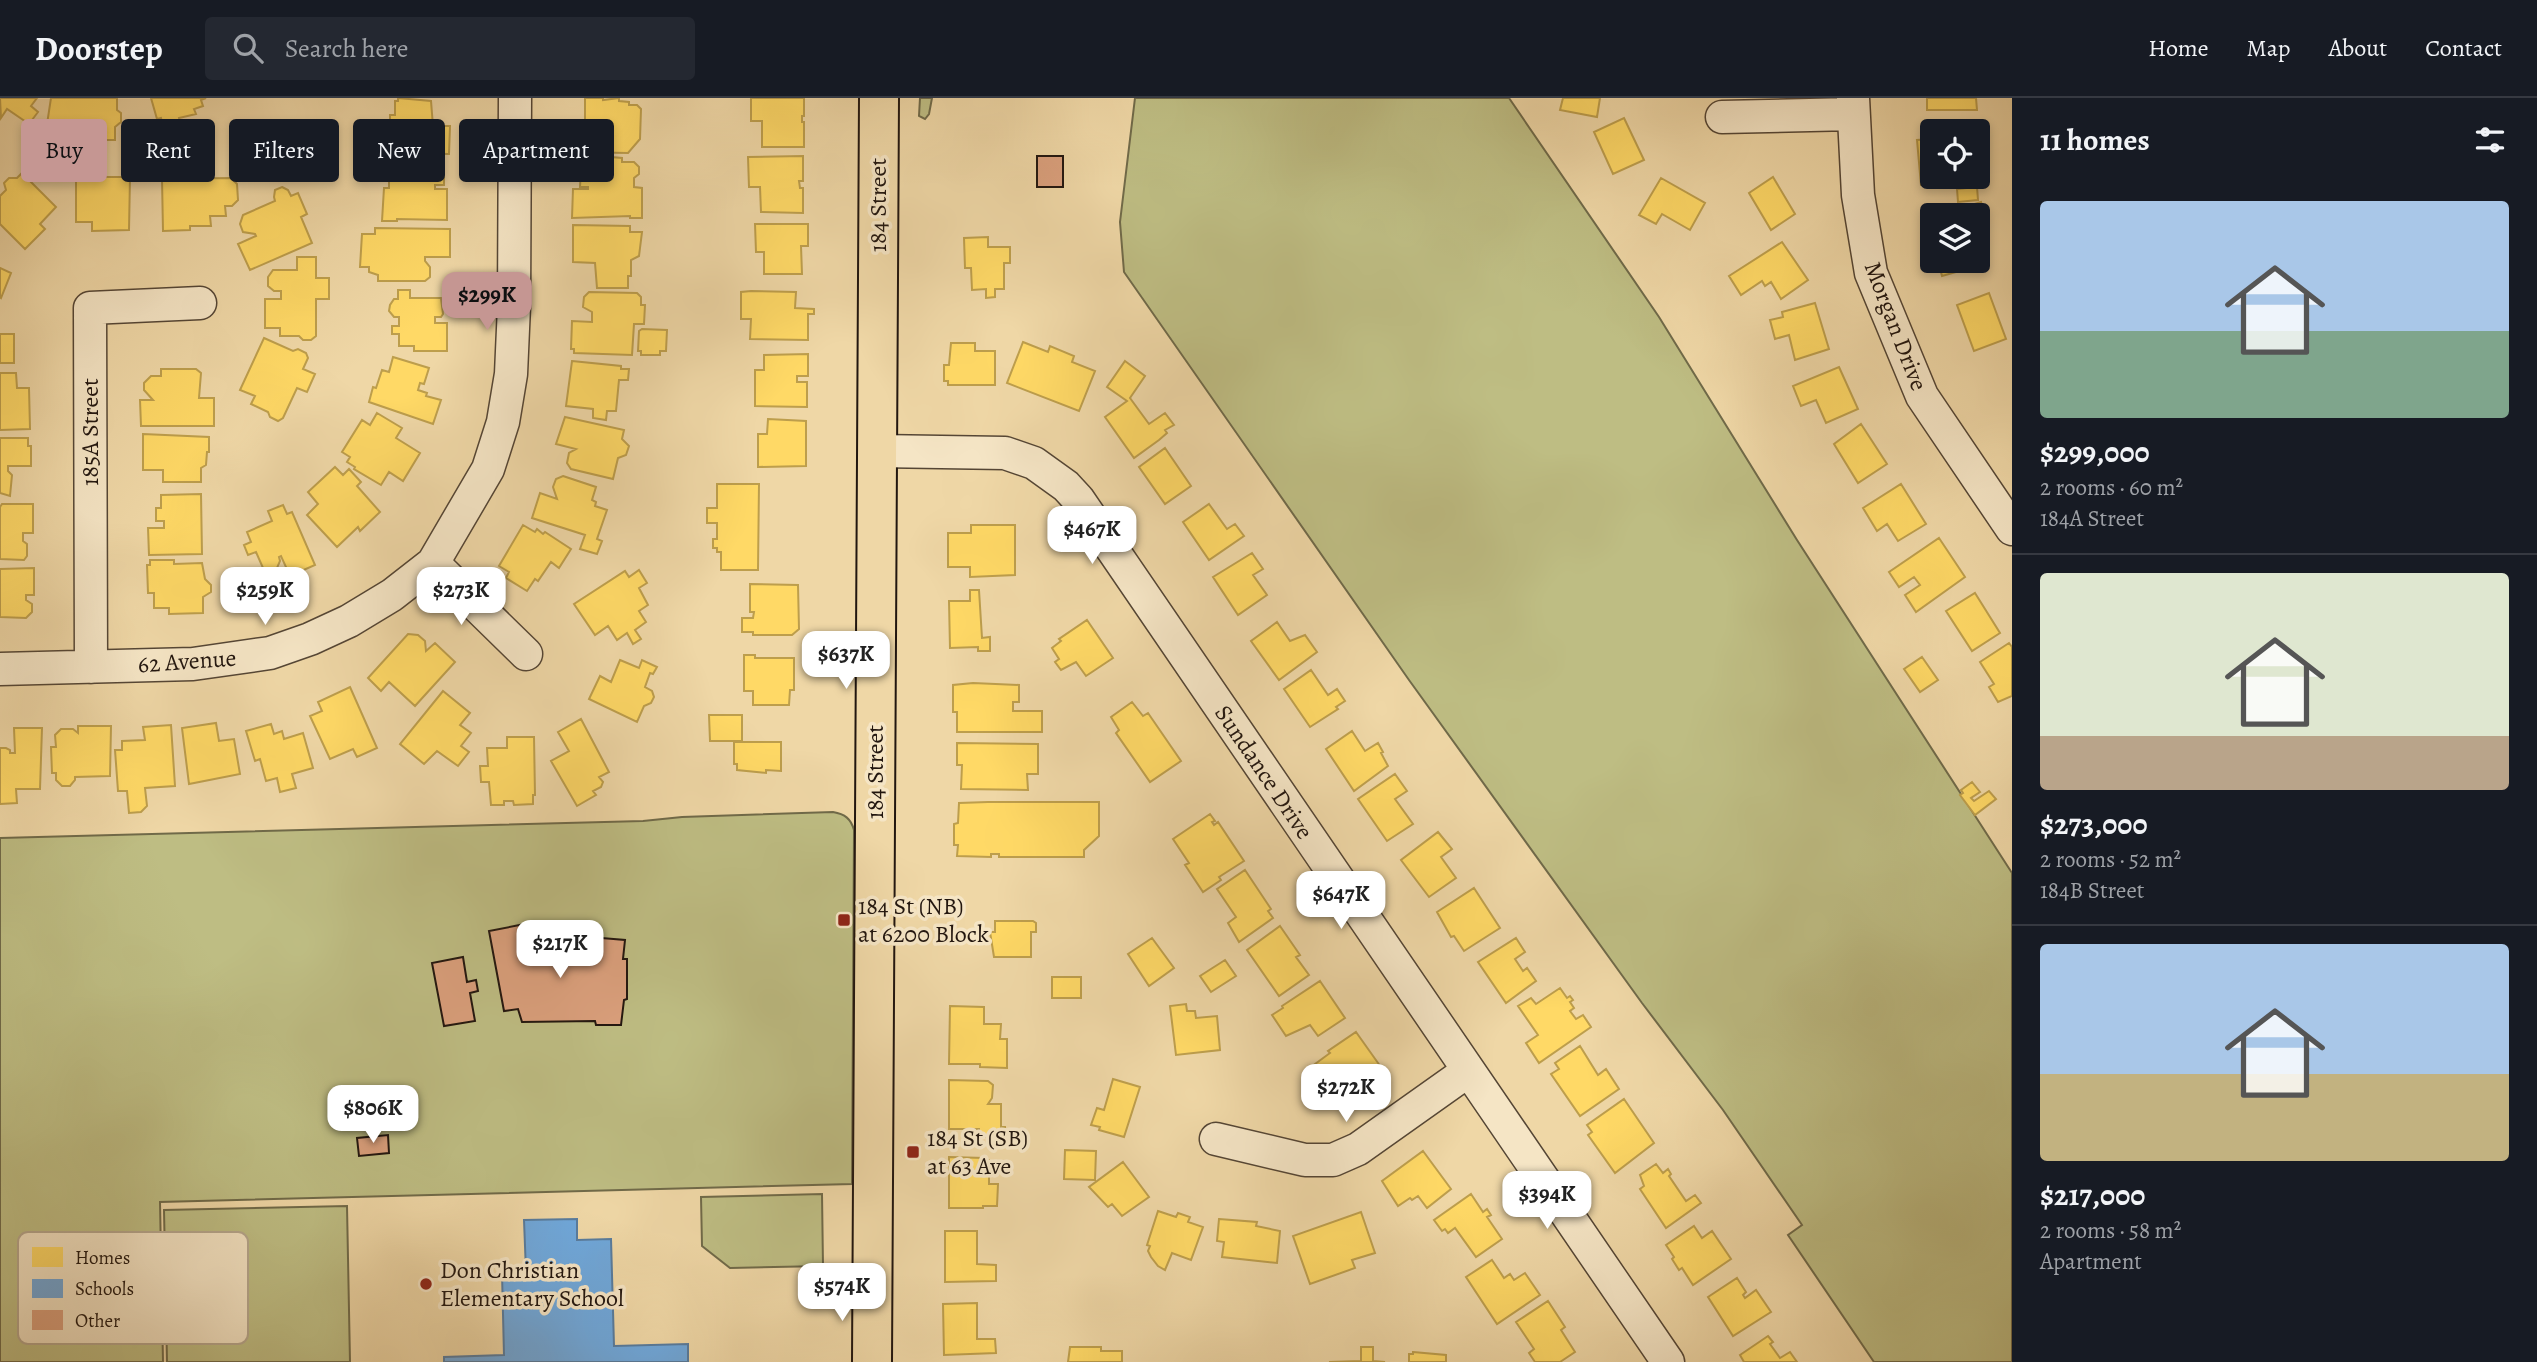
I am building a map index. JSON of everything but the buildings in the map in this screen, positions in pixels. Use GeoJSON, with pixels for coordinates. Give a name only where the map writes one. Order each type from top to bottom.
{"type":"FeatureCollection","features":[{"type":"Feature","properties":{"kind":"main road","name":"184 Street"},"geometry":{"type":"LineString","coordinates":[[872,1362],[879,98]]}},
{"type":"Feature","properties":{"kind":"street"},"geometry":{"type":"LineString","coordinates":[[515,98],[514,306],[511,374],[503,422],[488,469],[433,563],[526,654]]}},
{"type":"Feature","properties":{"kind":"street"},"geometry":{"type":"LineString","coordinates":[[1722,117],[1853,106]]}},
{"type":"Feature","properties":{"kind":"street","name":"Morgan Drive"},"geometry":{"type":"LineString","coordinates":[[1853,106],[1858,195],[1871,273],[1922,396],[2012,529]]}},
{"type":"Feature","properties":{"kind":"street","name":"185A Street"},"geometry":{"type":"LineString","coordinates":[[91,667],[90,308],[200,303]]}},
{"type":"Feature","properties":{"kind":"street","name":"Sundance Drive"},"geometry":{"type":"LineString","coordinates":[[877,451],[1005,453],[1034,463],[1066,485],[1079,499],[1668,1362]]}},
{"type":"Feature","properties":{"kind":"street","name":"62 Avenue"},"geometry":{"type":"LineString","coordinates":[[0,669],[193,664],[270,653],[349,621],[392,595],[433,563]]}},
{"type":"Feature","properties":{"kind":"street"},"geometry":{"type":"LineString","coordinates":[[1216,1139],[1305,1160],[1334,1160],[1357,1149],[1468,1071]]}},
{"type":"Feature","properties":{"kind":"shaded area"},"geometry":{"type":"Polygon","coordinates":[[[920,98],[932,98],[929,114],[925,119],[919,116],[920,98]]]}},
{"type":"Feature","properties":{"kind":"shaded area"},"geometry":{"type":"Polygon","coordinates":[[[1135,98],[1509,98],[1659,317],[1797,540],[2012,873],[2012,1362],[1874,1362],[1788,1235],[1802,1225],[1723,1110],[1642,1003],[1409,680],[1124,272],[1120,222],[1135,98]]]}},
{"type":"Feature","properties":{"kind":"shaded area"},"geometry":{"type":"Polygon","coordinates":[[[833,812],[841,814],[851,823],[854,830],[852,1184],[160,1202],[161,1232],[18,1232],[18,1344],[163,1344],[163,1362],[0,1362],[0,838],[643,821],[682,817],[833,812]]]}},
{"type":"Feature","properties":{"kind":"shaded area"},"geometry":{"type":"Polygon","coordinates":[[[822,1194],[823,1266],[730,1268],[702,1246],[701,1197],[822,1194]]]}},
{"type":"Feature","properties":{"kind":"shaded area"},"geometry":{"type":"Polygon","coordinates":[[[347,1206],[350,1362],[167,1362],[167,1344],[248,1344],[248,1232],[164,1232],[164,1210],[347,1206]]]}},
{"type":"Feature","properties":{"kind":"place","name":"184 St (NB) at 6200 Block"},"geometry":{"type":"Point","coordinates":[844,920]}},
{"type":"Feature","properties":{"kind":"place","name":"184 St (SB) at 63 Ave"},"geometry":{"type":"Point","coordinates":[913,1152]}},
{"type":"Feature","properties":{"kind":"place","name":"Don Christian Elementary School"},"geometry":{"type":"Point","coordinates":[426,1284]}}]}
